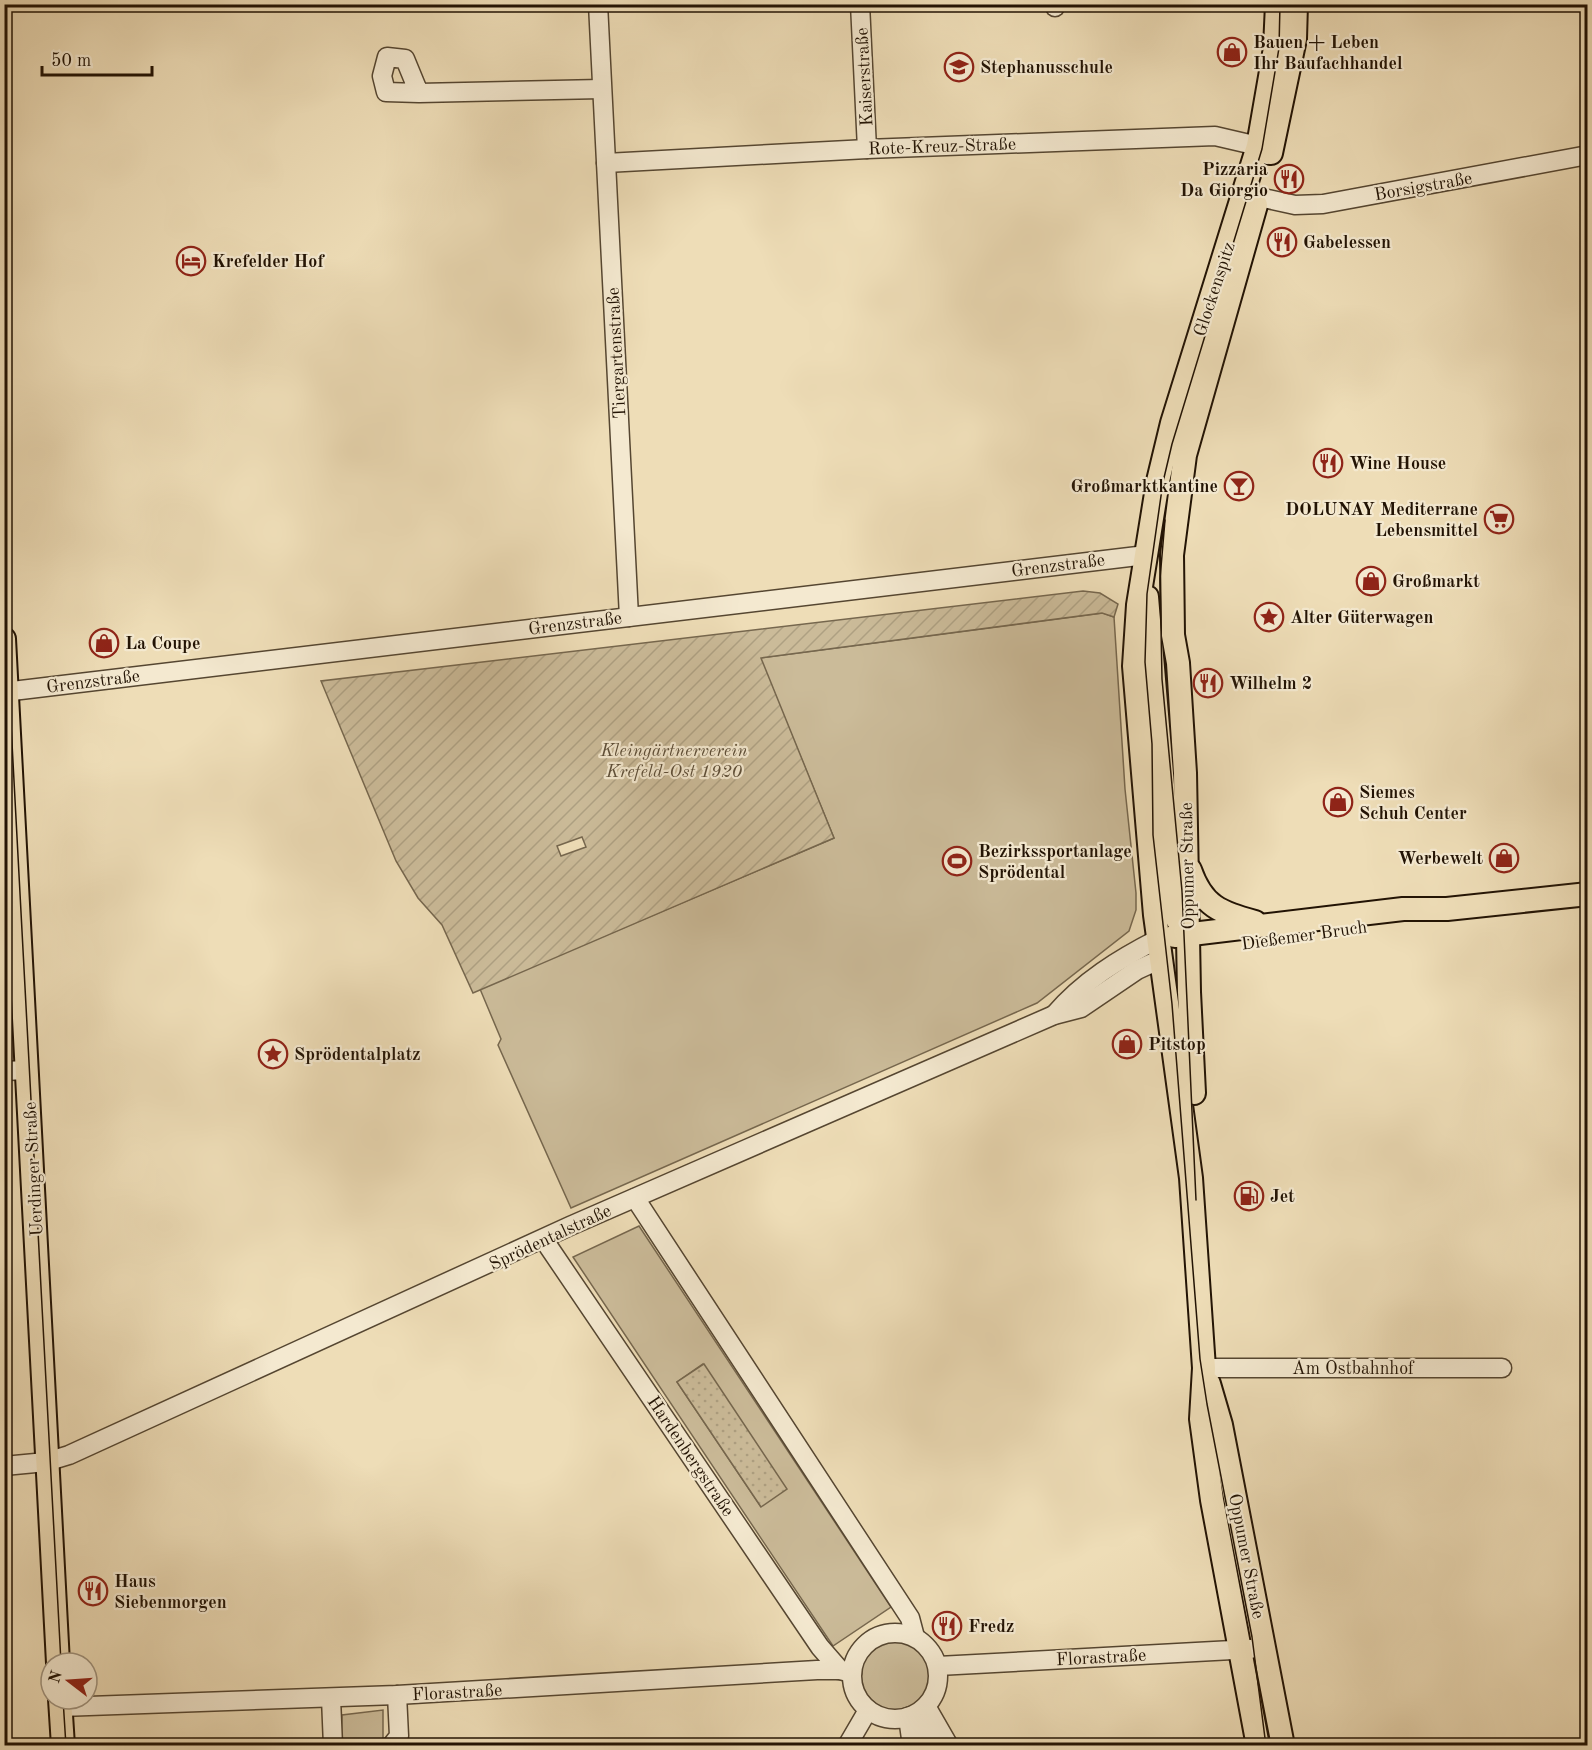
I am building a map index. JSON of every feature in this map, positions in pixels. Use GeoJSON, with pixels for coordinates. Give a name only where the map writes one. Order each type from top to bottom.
{"type":"FeatureCollection","features":[{"type":"Feature","properties":{"kind":"main road","name":"Glockenspitz"},"geometry":{"type":"LineString","coordinates":[[1172,555],[1185,455],[1258,197],[1275,48],[1277,4]]}},
{"type":"Feature","properties":{"kind":"main road","name":"Glockenspitz"},"geometry":{"type":"LineString","coordinates":[[1145,563],[1158,481],[1172,423],[1263,153],[1295,39],[1296,4]]}},
{"type":"Feature","properties":{"kind":"main road","name":"Oppumer Straße"},"geometry":{"type":"LineString","coordinates":[[1172,555],[1173,635],[1182,718],[1196,1120],[1191,1179]]}},
{"type":"Feature","properties":{"kind":"main road"},"geometry":{"type":"LineString","coordinates":[[1145,563],[1173,903],[1176,917],[1188,942]]}},
{"type":"Feature","properties":{"kind":"main road","name":"Oppumer Straße"},"geometry":{"type":"LineString","coordinates":[[1145,563],[1134,631],[1134,666],[1160,949],[1191,1179],[1204,1368],[1201,1419],[1206,1467],[1258,1746]]}},
{"type":"Feature","properties":{"kind":"main road","name":"Uerdinger Straße"},"geometry":{"type":"LineString","coordinates":[[4,639],[7,731],[57,1651]]}},
{"type":"Feature","properties":{"kind":"main road"},"geometry":{"type":"LineString","coordinates":[[1187,861],[1203,897],[1220,912],[1265,926]]}},
{"type":"Feature","properties":{"kind":"main road","name":"Dießemer Bruch"},"geometry":{"type":"LineString","coordinates":[[1160,949],[1265,926],[1403,909],[1447,909],[1587,894]]}},
{"type":"Feature","properties":{"kind":"main road","name":"Dießemer Bruch"},"geometry":{"type":"LineString","coordinates":[[1188,942],[1215,946],[1406,921],[1447,909]]}},
{"type":"Feature","properties":{"kind":"main road","name":"Oppumer Straße"},"geometry":{"type":"LineString","coordinates":[[1204,1368],[1221,1425],[1283,1746]]}},
{"type":"Feature","properties":{"kind":"main road"},"geometry":{"type":"LineString","coordinates":[[61,1711],[63,1746]]}},
{"type":"Feature","properties":{"kind":"street","name":"Tiergartenstraße"},"geometry":{"type":"LineString","coordinates":[[598,4],[629,617]]}},
{"type":"Feature","properties":{"kind":"street","name":"Kaiserstraße"},"geometry":{"type":"LineString","coordinates":[[861,4],[867,149]]}},
{"type":"Feature","properties":{"kind":"street"},"geometry":{"type":"LineString","coordinates":[[419,93],[602,88]]}},
{"type":"Feature","properties":{"kind":"street","name":"Rote-Kreuz-Straße"},"geometry":{"type":"LineString","coordinates":[[606,163],[867,149],[1215,136],[1263,153]]}},
{"type":"Feature","properties":{"kind":"street","name":"Borsigstraße"},"geometry":{"type":"LineString","coordinates":[[1258,197],[1295,206],[1323,204],[1587,155]]}},
{"type":"Feature","properties":{"kind":"street","name":"Grenzstraße"},"geometry":{"type":"LineString","coordinates":[[6,692],[629,617],[1145,563]]}},
{"type":"Feature","properties":{"kind":"street","name":"Sprödentalstraße"},"geometry":{"type":"LineString","coordinates":[[4,1466],[48,1462],[79,1450],[635,1198],[1054,1015],[1081,1008],[1137,970],[1160,949]]}},
{"type":"Feature","properties":{"kind":"street"},"geometry":{"type":"LineString","coordinates":[[4,1071],[27,1070]]}},
{"type":"Feature","properties":{"kind":"street"},"geometry":{"type":"LineString","coordinates":[[635,1198],[910,1618],[915,1637]]}},
{"type":"Feature","properties":{"kind":"street","name":"Hardenbergstraße"},"geometry":{"type":"LineString","coordinates":[[544,1240],[820,1647],[846,1672],[868,1710]]}},
{"type":"Feature","properties":{"kind":"street","name":"Am Ostbahnhof"},"geometry":{"type":"LineString","coordinates":[[1204,1368],[1502,1368]]}},
{"type":"Feature","properties":{"kind":"street"},"geometry":{"type":"LineString","coordinates":[[846,1672],[858,1653],[874,1638],[887,1633],[902,1632],[926,1644],[938,1666],[937,1688],[915,1713],[894,1719],[880,1717],[868,1710],[847,1746]]}},
{"type":"Feature","properties":{"kind":"street","name":"Florastraße"},"geometry":{"type":"LineString","coordinates":[[938,1666],[1265,1648]]}},
{"type":"Feature","properties":{"kind":"street","name":"Florastraße"},"geometry":{"type":"LineString","coordinates":[[99,1702],[331,1698],[846,1672]]}},
{"type":"Feature","properties":{"kind":"street"},"geometry":{"type":"LineString","coordinates":[[391,1746],[399,1736],[398,1695]]}},
{"type":"Feature","properties":{"kind":"street"},"geometry":{"type":"LineString","coordinates":[[331,1698],[333,1746]]}},
{"type":"Feature","properties":{"kind":"street"},"geometry":{"type":"LineString","coordinates":[[912,1746],[915,1713]]}},
{"type":"Feature","properties":{"kind":"street"},"geometry":{"type":"LineString","coordinates":[[915,1713],[933,1746]]}},
{"type":"Feature","properties":{"kind":"street"},"geometry":{"type":"LineString","coordinates":[[915,1713],[949,1746]]}},
{"type":"Feature","properties":{"kind":"green space","name":"Kleingärtnerverein Krefeld-Ost 1920"},"geometry":{"type":"Polygon","coordinates":[[[1083,591],[1100,593],[1118,604],[1114,617],[1102,613],[761,658],[834,838],[473,993],[442,925],[418,898],[396,861],[321,681],[1083,591]],[[582,837],[557,846],[561,856],[586,847],[582,837]]]}},
{"type":"Feature","properties":{"kind":"green space","name":"Bezirkssportanlage Sprödental"},"geometry":{"type":"Polygon","coordinates":[[[1103,613],[1114,617],[1125,789],[1136,893],[1136,910],[1129,931],[1037,1003],[571,1208],[498,1045],[501,1039],[480,989],[834,838],[760,658],[1103,613]]]}},
{"type":"Feature","properties":{"kind":"green space"},"geometry":{"type":"Polygon","coordinates":[[[639,1226],[891,1607],[833,1646],[573,1257],[639,1226]],[[703,1364],[677,1382],[761,1507],[703,1364]]]}},
{"type":"Feature","properties":{"kind":"green space"},"geometry":{"type":"Polygon","coordinates":[[[704,1364],[787,1489],[761,1507],[677,1382],[704,1364]]]}},
{"type":"Feature","properties":{"kind":"green space"},"geometry":{"type":"Polygon","coordinates":[[[889,1640],[903,1640],[916,1645],[926,1655],[931,1675],[926,1695],[916,1705],[903,1710],[889,1710],[876,1705],[866,1695],[861,1682],[861,1668],[866,1655],[876,1645],[889,1640]]]}},
{"type":"Feature","properties":{"kind":"green space"},"geometry":{"type":"Polygon","coordinates":[[[383,1710],[383,1745],[341,1746],[342,1715],[383,1710]]]}},
{"type":"Feature","properties":{"kind":"tram line"},"geometry":{"type":"LineString","coordinates":[[1266,1746],[1252,1637],[1200,1359],[1172,1004],[1153,835],[1152,744],[1145,662],[1147,594],[1163,482],[1172,444],[1262,149],[1279,48],[1280,4]]}},
{"type":"Feature","properties":{"kind":"tram line"},"geometry":{"type":"LineString","coordinates":[[1165,520],[1160,579],[1162,679],[1182,891],[1196,1200]]}},
{"type":"Feature","properties":{"kind":"tram line"},"geometry":{"type":"LineString","coordinates":[[4,593],[60,1651]]}},
{"type":"Feature","properties":{"kind":"tram line"},"geometry":{"type":"LineString","coordinates":[[64,1711],[66,1746]]}},
{"type":"Feature","properties":{"kind":"place","name":"Bauen + Leben Ihr Baufachhandel"},"geometry":{"type":"Point","coordinates":[1232,52]}},
{"type":"Feature","properties":{"kind":"place","name":"Stephanusschule"},"geometry":{"type":"Point","coordinates":[959,67]}},
{"type":"Feature","properties":{"kind":"place","name":"Pizzaria Da Giorgio"},"geometry":{"type":"Point","coordinates":[1289,179]}},
{"type":"Feature","properties":{"kind":"place","name":"Gabelessen"},"geometry":{"type":"Point","coordinates":[1282,242]}},
{"type":"Feature","properties":{"kind":"place","name":"Krefelder Hof"},"geometry":{"type":"Point","coordinates":[191,261]}},
{"type":"Feature","properties":{"kind":"place","name":"Wine House"},"geometry":{"type":"Point","coordinates":[1328,463]}},
{"type":"Feature","properties":{"kind":"place","name":"Großmarktkantine"},"geometry":{"type":"Point","coordinates":[1239,486]}},
{"type":"Feature","properties":{"kind":"place","name":"DOLUNAY Mediterrane Lebensmittel"},"geometry":{"type":"Point","coordinates":[1499,519]}},
{"type":"Feature","properties":{"kind":"place","name":"Großmarkt"},"geometry":{"type":"Point","coordinates":[1371,581]}},
{"type":"Feature","properties":{"kind":"place","name":"Alter Güterwagen"},"geometry":{"type":"Point","coordinates":[1269,617]}},
{"type":"Feature","properties":{"kind":"place","name":"La Coupe"},"geometry":{"type":"Point","coordinates":[104,643]}},
{"type":"Feature","properties":{"kind":"place","name":"Wilhelm 2"},"geometry":{"type":"Point","coordinates":[1208,683]}},
{"type":"Feature","properties":{"kind":"place","name":"Siemes Schuh Center"},"geometry":{"type":"Point","coordinates":[1338,802]}},
{"type":"Feature","properties":{"kind":"place","name":"Werbewelt"},"geometry":{"type":"Point","coordinates":[1504,858]}},
{"type":"Feature","properties":{"kind":"place","name":"Bezirkssportanlage Sprödental"},"geometry":{"type":"Point","coordinates":[957,861]}},
{"type":"Feature","properties":{"kind":"place","name":"Pitstop"},"geometry":{"type":"Point","coordinates":[1127,1044]}},
{"type":"Feature","properties":{"kind":"place","name":"Sprödentalplatz"},"geometry":{"type":"Point","coordinates":[273,1054]}},
{"type":"Feature","properties":{"kind":"place","name":"Jet"},"geometry":{"type":"Point","coordinates":[1249,1196]}},
{"type":"Feature","properties":{"kind":"place","name":"Haus Siebenmorgen"},"geometry":{"type":"Point","coordinates":[93,1591]}},
{"type":"Feature","properties":{"kind":"place","name":"Fredz"},"geometry":{"type":"Point","coordinates":[947,1626]}}]}
